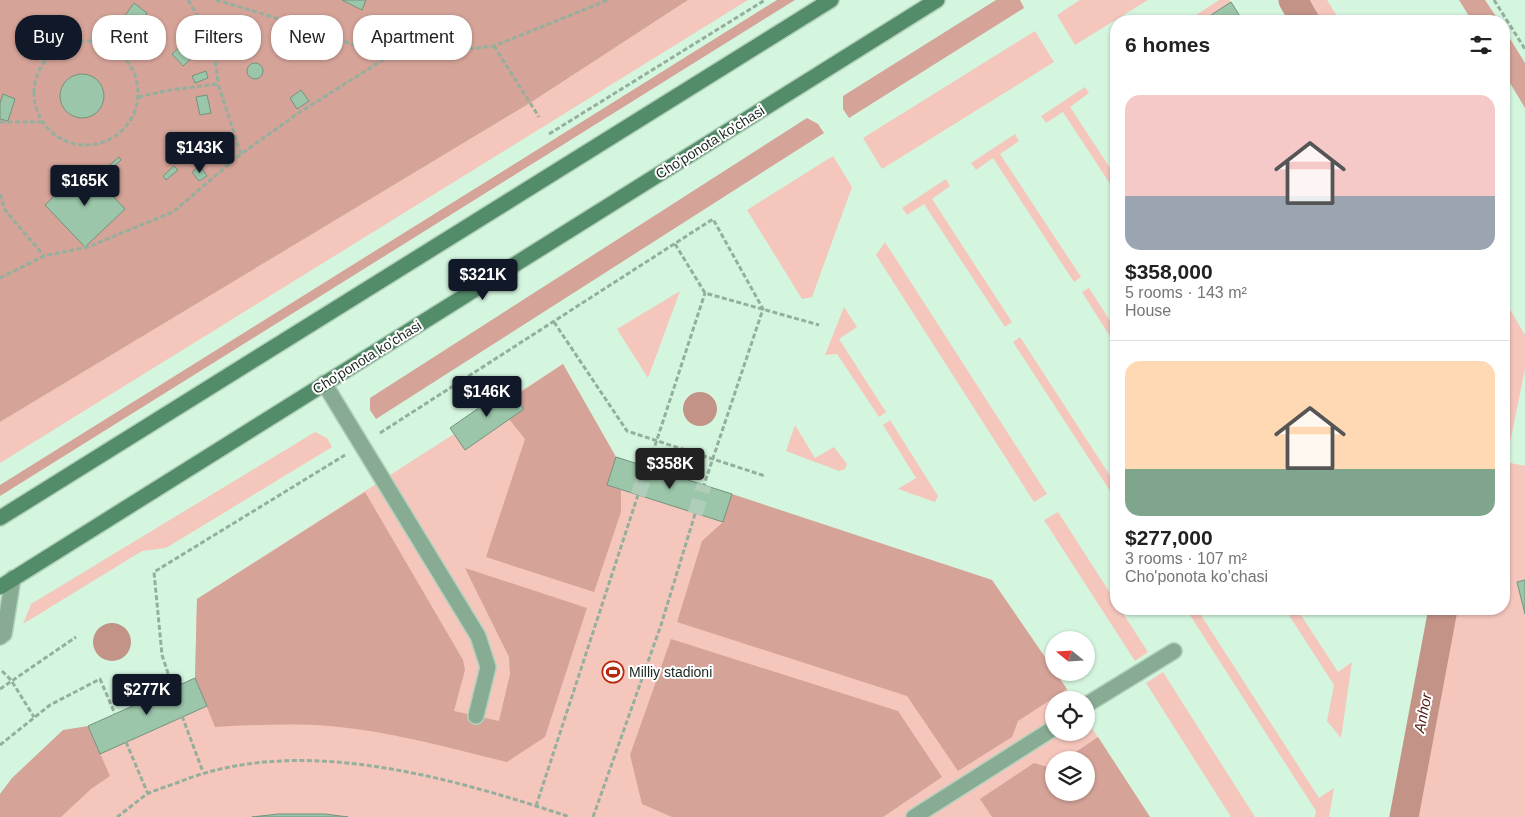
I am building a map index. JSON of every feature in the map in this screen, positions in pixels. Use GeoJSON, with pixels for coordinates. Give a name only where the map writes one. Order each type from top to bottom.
{"type":"FeatureCollection","features":[{"type":"Feature","properties":{"kind":"main road"},"geometry":{"type":"LineString","coordinates":[[0,518],[832,0]]}},
{"type":"Feature","properties":{"kind":"main road","name":"Cho'ponota ko'chasi"},"geometry":{"type":"LineString","coordinates":[[0,586],[937,0]]}},
{"type":"Feature","properties":{"kind":"lane"},"geometry":{"type":"LineString","coordinates":[[324,383],[478,636],[486,653],[488,671],[476,716]]}},
{"type":"Feature","properties":{"kind":"lane"},"geometry":{"type":"LineString","coordinates":[[0,637],[4,634],[13,578]]}},
{"type":"Feature","properties":{"kind":"lane"},"geometry":{"type":"LineString","coordinates":[[1095,699],[1174,651]]}},
{"type":"Feature","properties":{"kind":"lane"},"geometry":{"type":"LineString","coordinates":[[914,817],[1045,734]]}},
{"type":"Feature","properties":{"kind":"path"},"geometry":{"type":"LineString","coordinates":[[188,0],[211,42],[218,84],[241,154]]}},
{"type":"Feature","properties":{"kind":"path"},"geometry":{"type":"LineString","coordinates":[[216,0],[278,18],[353,44]]}},
{"type":"Feature","properties":{"kind":"path"},"geometry":{"type":"LineString","coordinates":[[472,48],[494,46],[608,0]]}},
{"type":"Feature","properties":{"kind":"path"},"geometry":{"type":"LineString","coordinates":[[549,134],[765,0]]}},
{"type":"Feature","properties":{"kind":"path"},"geometry":{"type":"LineString","coordinates":[[1494,0],[1503,15]]}},
{"type":"Feature","properties":{"kind":"path"},"geometry":{"type":"LineString","coordinates":[[1510,25],[1525,49]]}},
{"type":"Feature","properties":{"kind":"path"},"geometry":{"type":"LineString","coordinates":[[73,42],[98,43],[120,53],[131,66],[137,81],[138,97],[134,113],[126,127],[114,138],[99,144],[83,146],[67,142],[52,134],[42,122],[35,107],[34,90],[37,74],[46,60],[58,49],[73,42]]}},
{"type":"Feature","properties":{"kind":"path"},"geometry":{"type":"LineString","coordinates":[[494,46],[539,117]]}},
{"type":"Feature","properties":{"kind":"path"},"geometry":{"type":"LineString","coordinates":[[0,278],[44,256],[88,247],[173,212],[241,154],[300,112],[383,60]]}},
{"type":"Feature","properties":{"kind":"path"},"geometry":{"type":"LineString","coordinates":[[138,97],[170,90],[218,84]]}},
{"type":"Feature","properties":{"kind":"path"},"geometry":{"type":"LineString","coordinates":[[0,122],[42,122]]}},
{"type":"Feature","properties":{"kind":"path"},"geometry":{"type":"LineString","coordinates":[[0,194],[5,210],[44,256]]}},
{"type":"Feature","properties":{"kind":"path"},"geometry":{"type":"LineString","coordinates":[[173,688],[162,655],[154,572],[362,445],[713,219],[764,310],[704,485]]}},
{"type":"Feature","properties":{"kind":"path"},"geometry":{"type":"LineString","coordinates":[[675,244],[705,293],[819,325]]}},
{"type":"Feature","properties":{"kind":"path"},"geometry":{"type":"LineString","coordinates":[[648,467],[705,293]]}},
{"type":"Feature","properties":{"kind":"path"},"geometry":{"type":"LineString","coordinates":[[554,322],[627,432],[765,476]]}},
{"type":"Feature","properties":{"kind":"path"},"geometry":{"type":"LineString","coordinates":[[536,806],[638,495]]}},
{"type":"Feature","properties":{"kind":"path"},"geometry":{"type":"LineString","coordinates":[[592,817],[661,625],[695,514]]}},
{"type":"Feature","properties":{"kind":"path"},"geometry":{"type":"LineString","coordinates":[[0,689],[76,637]]}},
{"type":"Feature","properties":{"kind":"path"},"geometry":{"type":"LineString","coordinates":[[2,672],[11,680],[34,717]]}},
{"type":"Feature","properties":{"kind":"path"},"geometry":{"type":"LineString","coordinates":[[0,745],[50,705],[100,678],[115,714]]}},
{"type":"Feature","properties":{"kind":"path"},"geometry":{"type":"LineString","coordinates":[[182,716],[203,772]]}},
{"type":"Feature","properties":{"kind":"path"},"geometry":{"type":"LineString","coordinates":[[126,742],[148,794]]}},
{"type":"Feature","properties":{"kind":"path"},"geometry":{"type":"LineString","coordinates":[[117,817],[148,794],[203,772],[257,761],[334,762],[460,782],[570,817]]}},
{"type":"Feature","properties":{"kind":"shaded area"},"geometry":{"type":"Polygon","coordinates":[[[0,0],[688,0],[530,103],[0,422],[0,0]]]}},
{"type":"Feature","properties":{"kind":"shaded area"},"geometry":{"type":"Polygon","coordinates":[[[688,0],[748,0],[0,463],[0,422],[530,103],[688,0]]]}},
{"type":"Feature","properties":{"kind":"shaded area"},"geometry":{"type":"Polygon","coordinates":[[[777,0],[795,0],[0,496],[0,485],[777,0]]]}},
{"type":"Feature","properties":{"kind":"shaded area"},"geometry":{"type":"Polygon","coordinates":[[[996,0],[1020,0],[1024,8],[849,118],[843,109],[843,96],[996,0]]]}},
{"type":"Feature","properties":{"kind":"shaded area"},"geometry":{"type":"Polygon","coordinates":[[[1080,0],[1148,0],[1124,15],[1110,15],[1110,23],[1075,45],[1057,15],[1080,0]]]}},
{"type":"Feature","properties":{"kind":"shaded area"},"geometry":{"type":"Polygon","coordinates":[[[1219,0],[1229,0],[1231,2],[1212,15],[1196,15],[1219,0]]]}},
{"type":"Feature","properties":{"kind":"shaded area"},"geometry":{"type":"Polygon","coordinates":[[[1302,0],[1327,0],[1336,15],[1311,15],[1302,0]]]}},
{"type":"Feature","properties":{"kind":"shaded area"},"geometry":{"type":"Polygon","coordinates":[[[1459,0],[1485,0],[1495,15],[1468,15],[1459,0]]]}},
{"type":"Feature","properties":{"kind":"shaded area"},"geometry":{"type":"Polygon","coordinates":[[[1035,31],[1054,62],[882,169],[863,138],[1035,31]]]}},
{"type":"Feature","properties":{"kind":"shaded area"},"geometry":{"type":"Polygon","coordinates":[[[1510,39],[1525,63],[1525,108],[1510,83],[1510,39]]]}},
{"type":"Feature","properties":{"kind":"shaded area"},"geometry":{"type":"Polygon","coordinates":[[[1085,87],[1089,93],[1070,107],[1110,168],[1110,184],[1063,112],[1046,123],[1041,116],[1085,87]]]}},
{"type":"Feature","properties":{"kind":"shaded area"},"geometry":{"type":"Polygon","coordinates":[[[807,118],[818,124],[824,133],[376,419],[370,410],[370,398],[807,118]]]}},
{"type":"Feature","properties":{"kind":"shaded area"},"geometry":{"type":"Polygon","coordinates":[[[1015,134],[1019,141],[1000,154],[1081,277],[1074,282],[993,158],[976,170],[971,163],[1015,134]]]}},
{"type":"Feature","properties":{"kind":"shaded area"},"geometry":{"type":"Polygon","coordinates":[[[833,156],[852,187],[812,297],[802,299],[747,210],[833,156]]]}},
{"type":"Feature","properties":{"kind":"shaded area"},"geometry":{"type":"Polygon","coordinates":[[[946,179],[950,186],[932,199],[1012,322],[1005,327],[924,204],[907,215],[902,208],[946,179]]]}},
{"type":"Feature","properties":{"kind":"shaded area"},"geometry":{"type":"Polygon","coordinates":[[[885,242],[1047,494],[1034,502],[876,255],[885,242]]]}},
{"type":"Feature","properties":{"kind":"shaded area"},"geometry":{"type":"Polygon","coordinates":[[[1089,288],[1110,321],[1110,336],[1082,292],[1089,288]]]}},
{"type":"Feature","properties":{"kind":"shaded area"},"geometry":{"type":"Polygon","coordinates":[[[680,291],[648,378],[617,329],[680,291]]]}},
{"type":"Feature","properties":{"kind":"shaded area"},"geometry":{"type":"Polygon","coordinates":[[[844,307],[857,327],[839,339],[886,412],[879,417],[837,354],[825,355],[844,307]]]}},
{"type":"Feature","properties":{"kind":"shaded area"},"geometry":{"type":"Polygon","coordinates":[[[1510,309],[1525,335],[1525,369],[1510,442],[1510,309]]]}},
{"type":"Feature","properties":{"kind":"shaded area"},"geometry":{"type":"Polygon","coordinates":[[[1020,337],[1110,476],[1110,491],[1013,342],[1020,337]]]}},
{"type":"Feature","properties":{"kind":"shaded area"},"geometry":{"type":"Polygon","coordinates":[[[563,364],[616,457],[992,580],[1045,658],[1045,681],[1061,681],[1068,691],[1045,691],[1045,741],[1095,741],[1095,733],[1150,817],[14,817],[58,771],[195,678],[197,599],[563,364]]]}},
{"type":"Feature","properties":{"kind":"shaded area"},"geometry":{"type":"Polygon","coordinates":[[[563,364],[616,457],[607,485],[621,490],[621,512],[594,592],[486,557],[525,439],[509,419],[524,409],[515,396],[563,364]]]}},
{"type":"Feature","properties":{"kind":"shaded area"},"geometry":{"type":"Polygon","coordinates":[[[700,392],[707,393],[712,397],[716,402],[716,416],[712,421],[707,425],[700,426],[693,425],[688,421],[684,416],[683,409],[684,402],[688,397],[693,393],[700,392]]]}},
{"type":"Feature","properties":{"kind":"shaded area"},"geometry":{"type":"Polygon","coordinates":[[[890,420],[938,496],[935,502],[898,489],[916,478],[883,425],[890,420]]]}},
{"type":"Feature","properties":{"kind":"shaded area"},"geometry":{"type":"Polygon","coordinates":[[[795,425],[815,458],[834,447],[847,464],[845,469],[839,471],[786,451],[795,425]]]}},
{"type":"Feature","properties":{"kind":"shaded area"},"geometry":{"type":"Polygon","coordinates":[[[315,432],[327,438],[332,447],[166,548],[142,551],[23,624],[31,604],[315,432]]]}},
{"type":"Feature","properties":{"kind":"shaded area"},"geometry":{"type":"Polygon","coordinates":[[[1510,463],[1525,466],[1525,817],[1416,817],[1454,615],[1510,615],[1510,463]]]}},
{"type":"Feature","properties":{"kind":"shaded area"},"geometry":{"type":"Polygon","coordinates":[[[365,492],[463,660],[465,670],[454,711],[499,721],[510,674],[509,657],[465,568],[587,608],[545,737],[507,762],[419,741],[352,728],[301,725],[215,727],[195,678],[197,599],[365,492]]]}},
{"type":"Feature","properties":{"kind":"shaded area"},"geometry":{"type":"Polygon","coordinates":[[[732,494],[992,580],[1045,657],[1045,681],[1061,681],[1067,689],[1064,691],[1045,691],[1045,703],[1018,721],[1012,737],[958,771],[907,696],[677,622],[702,541],[723,522],[732,494]]]}},
{"type":"Feature","properties":{"kind":"shaded area"},"geometry":{"type":"Polygon","coordinates":[[[1058,512],[1110,593],[1110,615],[1124,615],[1148,652],[1135,661],[1044,520],[1058,512]]]}},
{"type":"Feature","properties":{"kind":"shaded area"},"geometry":{"type":"Polygon","coordinates":[[[1190,615],[1201,615],[1319,798],[1334,788],[1329,817],[1315,817],[1316,811],[1190,615]]]}},
{"type":"Feature","properties":{"kind":"shaded area"},"geometry":{"type":"Polygon","coordinates":[[[1289,615],[1301,615],[1338,672],[1352,662],[1341,738],[1327,721],[1334,685],[1289,615]]]}},
{"type":"Feature","properties":{"kind":"shaded area"},"geometry":{"type":"Polygon","coordinates":[[[112,623],[126,628],[131,642],[126,656],[112,661],[98,656],[93,642],[98,628],[112,623]]]}},
{"type":"Feature","properties":{"kind":"shaded area"},"geometry":{"type":"Polygon","coordinates":[[[671,639],[898,711],[942,777],[883,817],[672,817],[642,804],[630,755],[671,639]]]}},
{"type":"Feature","properties":{"kind":"shaded area"},"geometry":{"type":"Polygon","coordinates":[[[1163,672],[1255,817],[1231,817],[1146,683],[1163,672]]]}},
{"type":"Feature","properties":{"kind":"shaded area"},"geometry":{"type":"Polygon","coordinates":[[[88,726],[110,776],[91,789],[61,817],[0,817],[0,794],[12,778],[63,730],[88,726]]]}},
{"type":"Feature","properties":{"kind":"shaded area"},"geometry":{"type":"Polygon","coordinates":[[[1098,737],[1150,817],[992,817],[980,799],[1034,763],[1045,766],[1045,801],[1095,801],[1095,751],[1077,751],[1095,741],[1098,737]]]}},
{"type":"Feature","properties":{"kind":"building"},"geometry":{"type":"Polygon","coordinates":[[[342,0],[366,0],[362,10],[342,0]]]}},
{"type":"Feature","properties":{"kind":"building"},"geometry":{"type":"Polygon","coordinates":[[[1231,2],[1239,15],[1211,15],[1231,2]]]}},
{"type":"Feature","properties":{"kind":"building"},"geometry":{"type":"Polygon","coordinates":[[[134,3],[147,13],[146,15],[125,15],[134,3]]]}},
{"type":"Feature","properties":{"kind":"building"},"geometry":{"type":"Polygon","coordinates":[[[176,50],[176,58],[172,54],[176,50]]]}},
{"type":"Feature","properties":{"kind":"building"},"geometry":{"type":"Polygon","coordinates":[[[178,60],[190,60],[183,66],[178,60]]]}},
{"type":"Feature","properties":{"kind":"building"},"geometry":{"type":"Polygon","coordinates":[[[255,63],[263,71],[255,79],[247,71],[255,63]]]}},
{"type":"Feature","properties":{"kind":"building"},"geometry":{"type":"Polygon","coordinates":[[[206,71],[208,78],[195,83],[192,76],[206,71]]]}},
{"type":"Feature","properties":{"kind":"building"},"geometry":{"type":"Polygon","coordinates":[[[86,74],[98,80],[103,88],[103,104],[98,112],[90,117],[78,118],[66,112],[61,104],[60,92],[66,80],[74,75],[86,74]]]}},
{"type":"Feature","properties":{"kind":"building"},"geometry":{"type":"Polygon","coordinates":[[[301,90],[309,101],[297,109],[290,98],[301,90]]]}},
{"type":"Feature","properties":{"kind":"building"},"geometry":{"type":"Polygon","coordinates":[[[3,94],[15,99],[8,121],[0,119],[0,103],[3,94]]]}},
{"type":"Feature","properties":{"kind":"building"},"geometry":{"type":"Polygon","coordinates":[[[207,95],[211,113],[200,115],[196,97],[207,95]]]}},
{"type":"Feature","properties":{"kind":"building"},"geometry":{"type":"Polygon","coordinates":[[[119,157],[121,160],[108,172],[105,169],[119,157]]]}},
{"type":"Feature","properties":{"kind":"building"},"geometry":{"type":"Polygon","coordinates":[[[174,166],[178,170],[166,180],[163,176],[174,166]]]}},
{"type":"Feature","properties":{"kind":"building"},"geometry":{"type":"Polygon","coordinates":[[[200,166],[207,176],[199,181],[192,172],[200,166]]]}},
{"type":"Feature","properties":{"kind":"building"},"geometry":{"type":"Polygon","coordinates":[[[85,167],[125,209],[85,247],[45,205],[85,167]]]}},
{"type":"Feature","properties":{"kind":"building"},"geometry":{"type":"Polygon","coordinates":[[[509,387],[524,409],[465,450],[450,428],[509,387]]]}},
{"type":"Feature","properties":{"kind":"building"},"geometry":{"type":"Polygon","coordinates":[[[616,457],[732,494],[723,522],[607,485],[616,457]]]}},
{"type":"Feature","properties":{"kind":"building"},"geometry":{"type":"Polygon","coordinates":[[[1525,580],[1525,614],[1517,582],[1525,580]]]}},
{"type":"Feature","properties":{"kind":"building"},"geometry":{"type":"Polygon","coordinates":[[[195,678],[207,706],[100,754],[88,726],[195,678]]]}},
{"type":"Feature","properties":{"kind":"building"},"geometry":{"type":"Polygon","coordinates":[[[278,814],[325,814],[348,817],[252,817],[278,814]]]}},
{"type":"Feature","properties":{"kind":"waterway","name":"Anhor"},"geometry":{"type":"LineString","coordinates":[[1293,0],[1302,15]]}},
{"type":"Feature","properties":{"kind":"waterway","name":"Anhor"},"geometry":{"type":"LineString","coordinates":[[1404,817],[1442,615]]}},
{"type":"Feature","properties":{"kind":"tunnel"},"geometry":{"type":"LineString","coordinates":[[638,495],[648,467]]}},
{"type":"Feature","properties":{"kind":"tunnel"},"geometry":{"type":"LineString","coordinates":[[695,514],[704,485]]}},
{"type":"Feature","properties":{"kind":"place","name":"Milliy stadioni"},"geometry":{"type":"Point","coordinates":[613,672]}}]}
